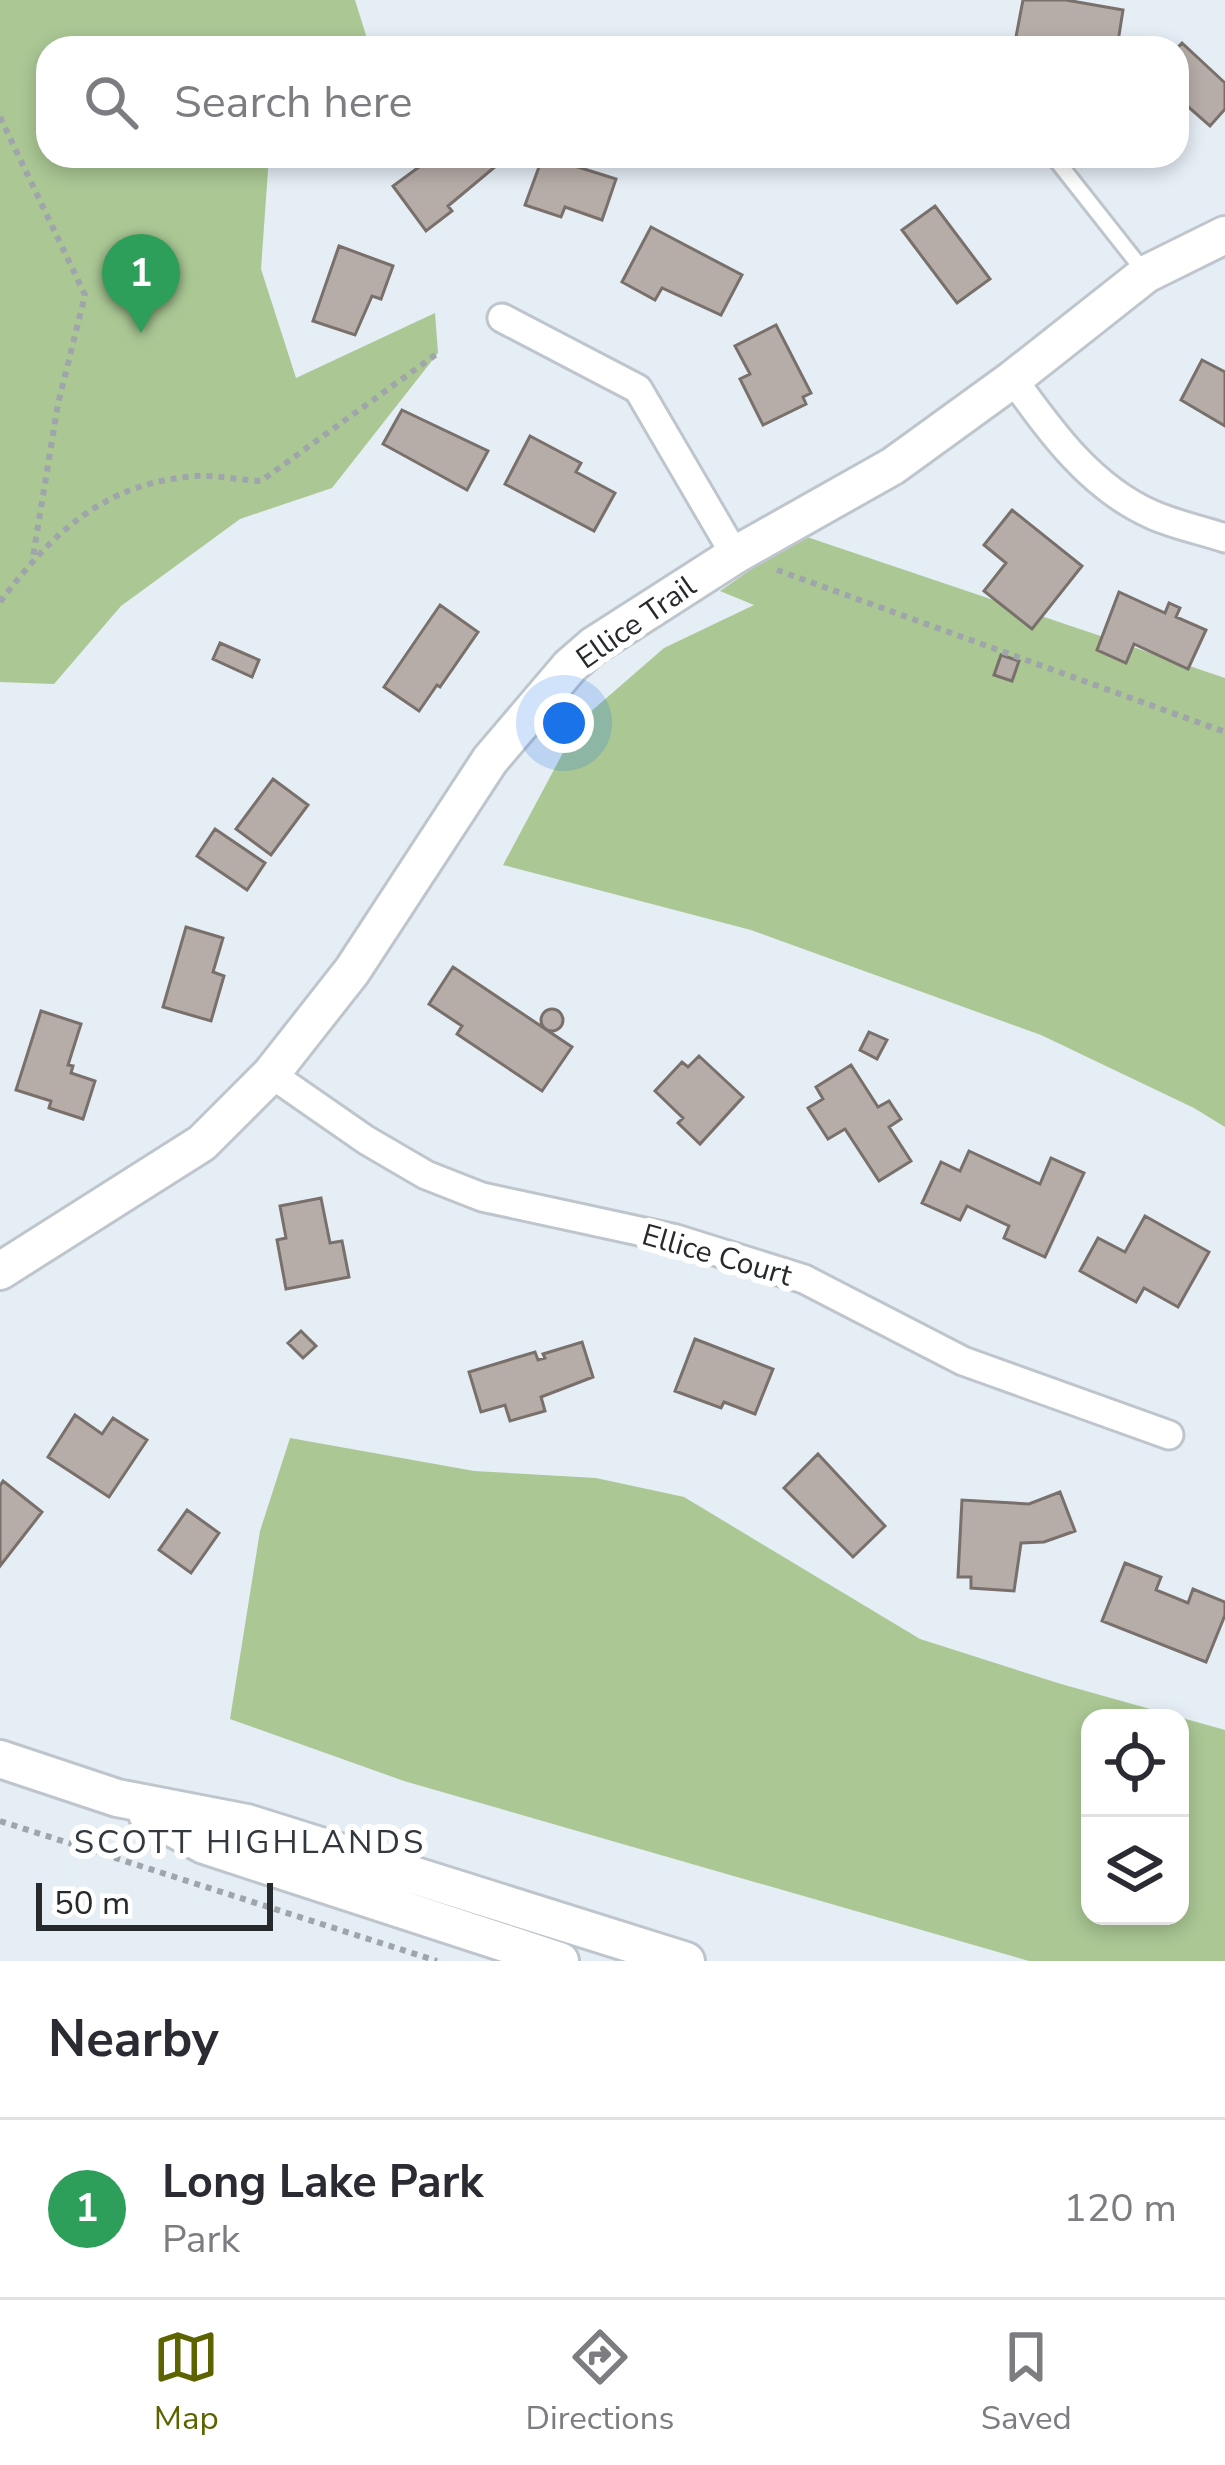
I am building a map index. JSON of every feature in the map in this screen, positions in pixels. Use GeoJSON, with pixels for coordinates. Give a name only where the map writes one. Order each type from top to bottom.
{"type":"FeatureCollection","features":[{"type":"Feature","properties":{"kind":"street","name":"Ellice Trail"},"geometry":{"type":"LineString","coordinates":[[0,1271],[202,1143],[271,1074],[352,971],[490,760],[570,666],[618,627],[893,466],[1146,274],[1225,235]]}},
{"type":"Feature","properties":{"kind":"street"},"geometry":{"type":"LineString","coordinates":[[502,318],[638,389],[735,555]]}},
{"type":"Feature","properties":{"kind":"street"},"geometry":{"type":"LineString","coordinates":[[1013,379],[1043,421],[1107,488],[1155,516],[1225,538]]}},
{"type":"Feature","properties":{"kind":"street","name":"Ellice Court"},"geometry":{"type":"LineString","coordinates":[[271,1074],[426,1175],[482,1197],[676,1239],[804,1280],[962,1361],[1169,1435]]}},
{"type":"Feature","properties":{"kind":"street"},"geometry":{"type":"LineString","coordinates":[[0,1759],[117,1798],[247,1823],[686,1961]]}},
{"type":"Feature","properties":{"kind":"street"},"geometry":{"type":"LineString","coordinates":[[117,1798],[204,1845],[560,1961]]}},
{"type":"Feature","properties":{"kind":"lane"},"geometry":{"type":"LineString","coordinates":[[1062,168],[1146,274]]}},
{"type":"Feature","properties":{"kind":"path"},"geometry":{"type":"LineString","coordinates":[[0,117],[85,295],[58,404],[32,564]]}},
{"type":"Feature","properties":{"kind":"path"},"geometry":{"type":"LineString","coordinates":[[0,602],[63,526],[131,489],[197,476],[261,481],[438,353]]}},
{"type":"Feature","properties":{"kind":"path"},"geometry":{"type":"LineString","coordinates":[[735,555],[1225,732]]}},
{"type":"Feature","properties":{"kind":"path"},"geometry":{"type":"LineString","coordinates":[[0,1821],[437,1961]]}},
{"type":"Feature","properties":{"kind":"green space"},"geometry":{"type":"Polygon","coordinates":[[[0,0],[355,0],[366,36],[36,36],[36,168],[268,168],[261,269],[296,378],[435,313],[438,353],[332,488],[240,519],[121,606],[54,684],[0,682],[0,0]]]}},
{"type":"Feature","properties":{"kind":"green space"},"geometry":{"type":"Polygon","coordinates":[[[801,535],[1225,678],[1225,1127],[1041,1035],[751,930],[503,865],[580,721],[664,648],[754,605],[720,591],[801,535]]]}},
{"type":"Feature","properties":{"kind":"green space"},"geometry":{"type":"Polygon","coordinates":[[[290,1438],[474,1471],[596,1478],[684,1497],[920,1639],[1150,1709],[1081,1709],[1081,1925],[1189,1925],[1189,1720],[1225,1730],[1225,1961],[1029,1961],[404,1781],[230,1719],[260,1531],[290,1438]]]}},
{"type":"Feature","properties":{"kind":"building"},"geometry":{"type":"Polygon","coordinates":[[[1023,0],[1066,0],[1123,10],[1119,36],[1016,36],[1023,0]]]}},
{"type":"Feature","properties":{"kind":"building"},"geometry":{"type":"Polygon","coordinates":[[[1189,50],[1225,83],[1225,109],[1210,126],[1189,108],[1189,50]]]}},
{"type":"Feature","properties":{"kind":"building"},"geometry":{"type":"Polygon","coordinates":[[[418,168],[494,168],[426,231],[393,186],[418,168]]]}},
{"type":"Feature","properties":{"kind":"building"},"geometry":{"type":"Polygon","coordinates":[[[539,168],[581,168],[616,179],[602,220],[565,207],[561,217],[525,205],[539,168]]]}},
{"type":"Feature","properties":{"kind":"building"},"geometry":{"type":"Polygon","coordinates":[[[935,206],[990,279],[957,303],[902,230],[935,206]]]}},
{"type":"Feature","properties":{"kind":"building"},"geometry":{"type":"Polygon","coordinates":[[[651,227],[742,275],[721,315],[662,288],[655,300],[622,282],[651,227]]]}},
{"type":"Feature","properties":{"kind":"building"},"geometry":{"type":"Polygon","coordinates":[[[339,246],[393,266],[381,299],[372,296],[355,335],[313,321],[339,246]]]}},
{"type":"Feature","properties":{"kind":"building"},"geometry":{"type":"Polygon","coordinates":[[[776,325],[811,393],[803,397],[806,404],[763,425],[740,379],[750,374],[735,346],[776,325]]]}},
{"type":"Feature","properties":{"kind":"building"},"geometry":{"type":"Polygon","coordinates":[[[1202,360],[1225,372],[1225,426],[1181,400],[1202,360]]]}},
{"type":"Feature","properties":{"kind":"building"},"geometry":{"type":"Polygon","coordinates":[[[402,410],[488,451],[467,490],[383,444],[402,410]]]}},
{"type":"Feature","properties":{"kind":"building"},"geometry":{"type":"Polygon","coordinates":[[[530,436],[581,463],[576,472],[615,493],[594,531],[505,484],[530,436]]]}},
{"type":"Feature","properties":{"kind":"building"},"geometry":{"type":"Polygon","coordinates":[[[1012,510],[1082,566],[1032,629],[984,591],[1006,563],[984,545],[1012,510]]]}},
{"type":"Feature","properties":{"kind":"building"},"geometry":{"type":"Polygon","coordinates":[[[1119,592],[1165,613],[1169,603],[1180,608],[1176,617],[1206,630],[1188,669],[1134,644],[1126,663],[1097,650],[1119,592]]]}},
{"type":"Feature","properties":{"kind":"building"},"geometry":{"type":"Polygon","coordinates":[[[440,605],[478,632],[419,711],[384,687],[440,605]]]}},
{"type":"Feature","properties":{"kind":"building"},"geometry":{"type":"Polygon","coordinates":[[[220,643],[259,660],[252,677],[213,659],[220,643]]]}},
{"type":"Feature","properties":{"kind":"building"},"geometry":{"type":"Polygon","coordinates":[[[1001,655],[1019,661],[1012,681],[994,675],[1001,655]]]}},
{"type":"Feature","properties":{"kind":"building"},"geometry":{"type":"Polygon","coordinates":[[[273,779],[308,805],[271,855],[236,829],[273,779]]]}},
{"type":"Feature","properties":{"kind":"building"},"geometry":{"type":"Polygon","coordinates":[[[215,829],[265,863],[247,890],[197,856],[215,829]]]}},
{"type":"Feature","properties":{"kind":"building"},"geometry":{"type":"Polygon","coordinates":[[[186,927],[223,938],[213,972],[224,976],[211,1021],[163,1007],[186,927]]]}},
{"type":"Feature","properties":{"kind":"building"},"geometry":{"type":"Polygon","coordinates":[[[453,967],[572,1047],[542,1091],[457,1034],[462,1026],[429,1004],[453,967]]]}},
{"type":"Feature","properties":{"kind":"building"},"geometry":{"type":"Polygon","coordinates":[[[552,1009],[563,1020],[552,1031],[541,1020],[552,1009]]]}},
{"type":"Feature","properties":{"kind":"building"},"geometry":{"type":"Polygon","coordinates":[[[41,1011],[81,1024],[68,1065],[73,1066],[71,1073],[95,1081],[83,1119],[49,1108],[51,1101],[16,1090],[41,1011]]]}},
{"type":"Feature","properties":{"kind":"building"},"geometry":{"type":"Polygon","coordinates":[[[869,1032],[887,1040],[877,1059],[860,1050],[869,1032]]]}},
{"type":"Feature","properties":{"kind":"building"},"geometry":{"type":"Polygon","coordinates":[[[699,1056],[743,1097],[700,1144],[678,1123],[683,1118],[655,1091],[682,1062],[688,1067],[699,1056]]]}},
{"type":"Feature","properties":{"kind":"building"},"geometry":{"type":"Polygon","coordinates":[[[851,1065],[878,1107],[889,1101],[901,1119],[889,1127],[911,1161],[879,1181],[845,1129],[828,1139],[808,1108],[823,1099],[816,1087],[851,1065]]]}},
{"type":"Feature","properties":{"kind":"building"},"geometry":{"type":"Polygon","coordinates":[[[969,1151],[1040,1184],[1051,1158],[1084,1173],[1045,1257],[1004,1238],[1009,1226],[967,1206],[960,1220],[922,1203],[941,1162],[960,1171],[969,1151]]]}},
{"type":"Feature","properties":{"kind":"building"},"geometry":{"type":"Polygon","coordinates":[[[321,1198],[330,1243],[342,1241],[349,1277],[286,1289],[277,1240],[286,1238],[280,1206],[321,1198]]]}},
{"type":"Feature","properties":{"kind":"building"},"geometry":{"type":"Polygon","coordinates":[[[1145,1216],[1209,1252],[1178,1307],[1144,1288],[1136,1302],[1080,1271],[1098,1238],[1125,1252],[1145,1216]]]}},
{"type":"Feature","properties":{"kind":"building"},"geometry":{"type":"Polygon","coordinates":[[[301,1331],[316,1346],[303,1358],[288,1343],[301,1331]]]}},
{"type":"Feature","properties":{"kind":"building"},"geometry":{"type":"Polygon","coordinates":[[[695,1339],[773,1369],[755,1414],[724,1402],[721,1408],[675,1391],[695,1339]]]}},
{"type":"Feature","properties":{"kind":"building"},"geometry":{"type":"Polygon","coordinates":[[[582,1342],[593,1377],[541,1397],[545,1411],[510,1421],[505,1405],[481,1412],[469,1372],[535,1352],[538,1360],[545,1358],[543,1354],[582,1342]]]}},
{"type":"Feature","properties":{"kind":"building"},"geometry":{"type":"Polygon","coordinates":[[[75,1415],[102,1434],[113,1418],[147,1440],[109,1497],[48,1457],[75,1415]]]}},
{"type":"Feature","properties":{"kind":"building"},"geometry":{"type":"Polygon","coordinates":[[[818,1454],[885,1526],[853,1557],[784,1488],[818,1454]]]}},
{"type":"Feature","properties":{"kind":"building"},"geometry":{"type":"Polygon","coordinates":[[[3,1481],[42,1512],[0,1566],[0,1486],[3,1481]]]}},
{"type":"Feature","properties":{"kind":"building"},"geometry":{"type":"Polygon","coordinates":[[[1060,1492],[1075,1531],[1044,1542],[1021,1543],[1014,1591],[971,1588],[971,1577],[958,1577],[962,1500],[1029,1504],[1060,1492]]]}},
{"type":"Feature","properties":{"kind":"building"},"geometry":{"type":"Polygon","coordinates":[[[187,1510],[219,1533],[191,1573],[159,1550],[187,1510]]]}},
{"type":"Feature","properties":{"kind":"building"},"geometry":{"type":"Polygon","coordinates":[[[1125,1563],[1161,1577],[1156,1590],[1188,1603],[1193,1589],[1225,1602],[1225,1615],[1206,1662],[1102,1621],[1125,1563]]]}},
{"type":"Feature","properties":{"kind":"place","name":"Long Lake Park"},"geometry":{"type":"Point","coordinates":[141,333]}},
{"type":"Feature","properties":{"kind":"district","name":"SCOTT HIGHLANDS"},"geometry":{"type":"Point","coordinates":[250,1841]}}]}
